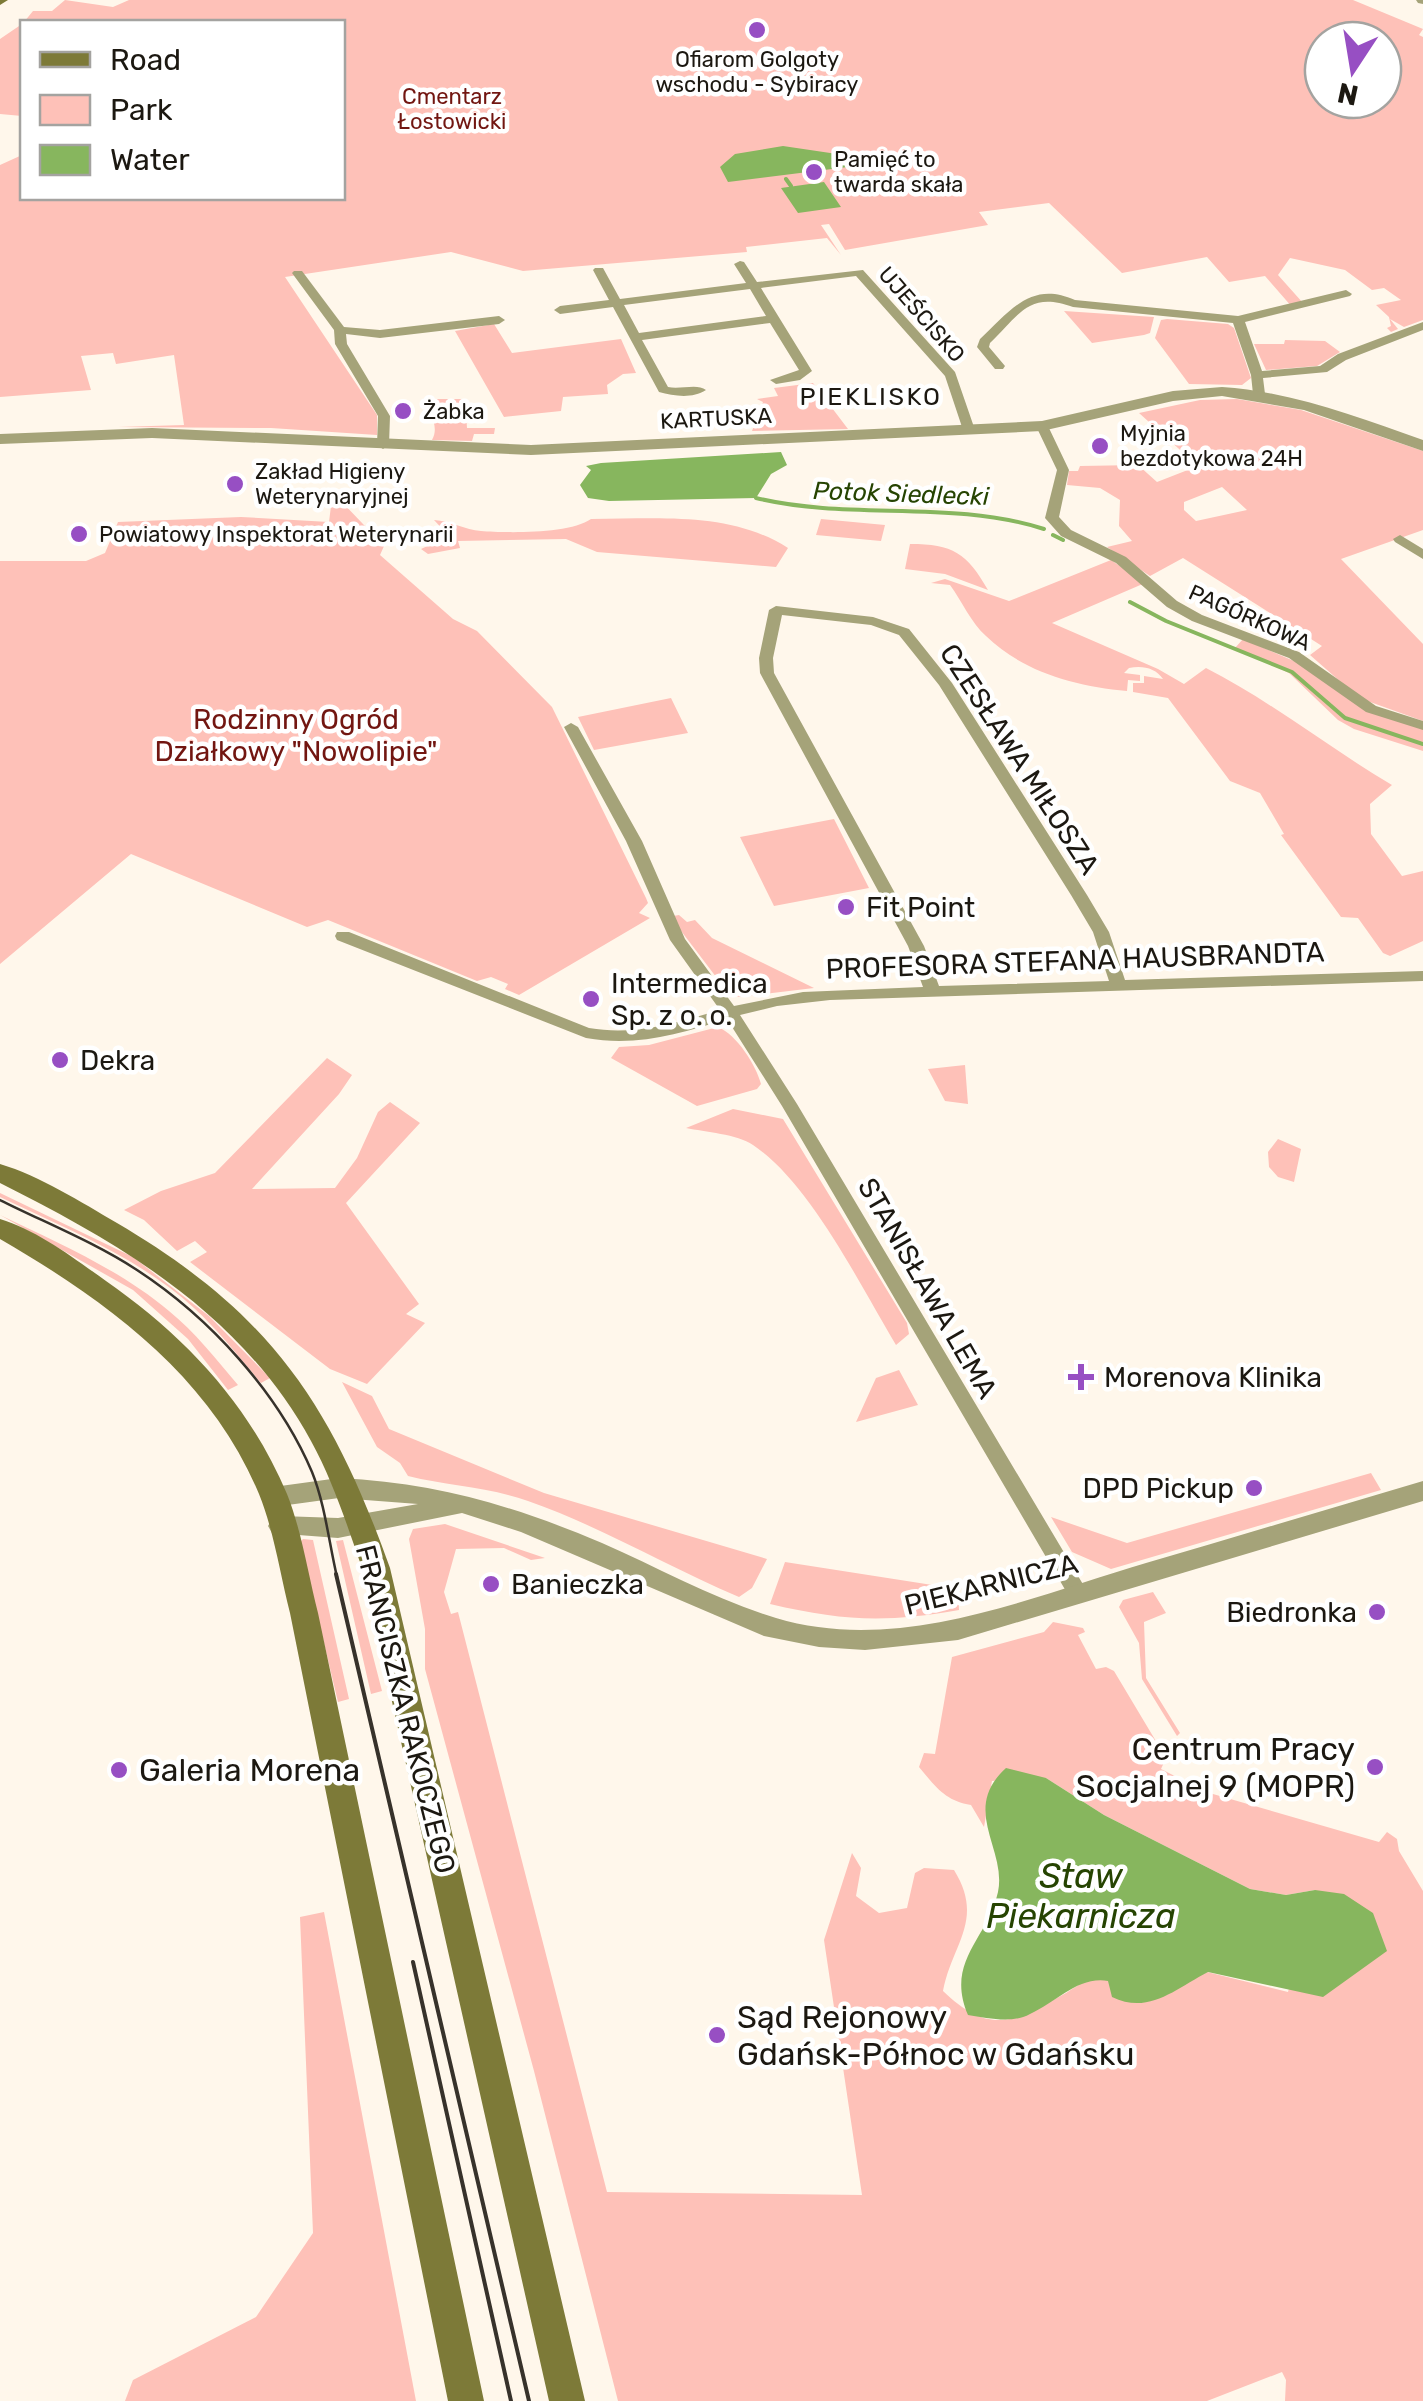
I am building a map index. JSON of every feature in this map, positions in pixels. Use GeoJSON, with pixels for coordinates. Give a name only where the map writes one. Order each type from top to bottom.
{"type":"FeatureCollection","features":[{"type":"Feature","properties":{"kind":"main road","name":"FRANCISZKA RAKOCZEGO"},"geometry":{"type":"LineString","coordinates":[[0,1173],[132,1240],[198,1288],[262,1352],[323,1436],[376,1568],[567,2401]]}},
{"type":"Feature","properties":{"kind":"main road"},"geometry":{"type":"LineString","coordinates":[[0,1228],[105,1290],[166,1338],[230,1417],[274,1496],[323,1705],[466,2401]]}},
{"type":"Feature","properties":{"kind":"street"},"geometry":{"type":"LineString","coordinates":[[740,264],[806,371],[776,380]]}},
{"type":"Feature","properties":{"kind":"street"},"geometry":{"type":"LineString","coordinates":[[600,270],[663,389],[677,393],[700,390]]}},
{"type":"Feature","properties":{"kind":"street","name":"UJEŚCISKO"},"geometry":{"type":"LineString","coordinates":[[560,310],[859,272],[951,375],[969,430]]}},
{"type":"Feature","properties":{"kind":"street"},"geometry":{"type":"LineString","coordinates":[[298,274],[340,330],[341,344],[384,416],[383,445]]}},
{"type":"Feature","properties":{"kind":"street"},"geometry":{"type":"LineString","coordinates":[[999,366],[983,347],[984,342],[1029,300],[1042,297],[1056,295],[1073,303],[1238,320],[1346,294]]}},
{"type":"Feature","properties":{"kind":"street"},"geometry":{"type":"LineString","coordinates":[[635,337],[772,319]]}},
{"type":"Feature","properties":{"kind":"street"},"geometry":{"type":"LineString","coordinates":[[340,330],[380,334],[499,320]]}},
{"type":"Feature","properties":{"kind":"street"},"geometry":{"type":"LineString","coordinates":[[1238,320],[1257,375],[1259,394]]}},
{"type":"Feature","properties":{"kind":"street"},"geometry":{"type":"LineString","coordinates":[[1257,375],[1323,369],[1342,357],[1423,326]]}},
{"type":"Feature","properties":{"kind":"street","name":"KARTUSKA"},"geometry":{"type":"LineString","coordinates":[[0,438],[152,433],[532,450],[1042,426],[1090,420],[1192,393],[1259,394],[1296,402],[1423,446]]}},
{"type":"Feature","properties":{"kind":"street","name":"PAGÓRKOWA"},"geometry":{"type":"LineString","coordinates":[[1042,426],[1062,470],[1052,518],[1066,532],[1106,550],[1151,588],[1197,618],[1294,655],[1351,699],[1423,726]]}},
{"type":"Feature","properties":{"kind":"street"},"geometry":{"type":"LineString","coordinates":[[1400,538],[1423,555]]}},
{"type":"Feature","properties":{"kind":"street","name":"CZESŁAWA MIŁOSZA"},"geometry":{"type":"LineString","coordinates":[[932,991],[916,946],[769,678],[766,658],[776,610],[888,624],[911,640],[945,683],[1099,928],[1118,985]]}},
{"type":"Feature","properties":{"kind":"street","name":"STANISŁAWA LEMA"},"geometry":{"type":"LineString","coordinates":[[572,727],[634,841],[678,940],[731,1013],[1077,1592]]}},
{"type":"Feature","properties":{"kind":"street"},"geometry":{"type":"LineString","coordinates":[[342,936],[601,1037],[646,1035],[731,1013]]}},
{"type":"Feature","properties":{"kind":"street","name":"PROFESORA STEFANA HAUSBRANDTA"},"geometry":{"type":"LineString","coordinates":[[731,1013],[800,998],[1423,976]]}},
{"type":"Feature","properties":{"kind":"street","name":"PIEKARNICZA"},"geometry":{"type":"LineString","coordinates":[[274,1496],[345,1486],[390,1489],[466,1506],[568,1541],[744,1618],[810,1636],[864,1641],[920,1637],[1032,1608],[1423,1491]]}},
{"type":"Feature","properties":{"kind":"street","name":"PIEKARNICZA"},"geometry":{"type":"LineString","coordinates":[[281,1526],[316,1530],[466,1506]]}},
{"type":"Feature","properties":{"kind":"green space","name":"Cmentarz Łostowicki"},"geometry":{"type":"Polygon","coordinates":[[[65,0],[113,7],[129,0],[1353,0],[1401,20],[1303,20],[1303,120],[1403,120],[1403,21],[1423,29],[1419,35],[1423,37],[1423,320],[1404,327],[1390,319],[1398,329],[1391,332],[1387,328],[1391,326],[1389,317],[1376,305],[1401,300],[1384,288],[1372,290],[1345,270],[1290,258],[1278,275],[1303,303],[1292,307],[1265,276],[1229,282],[1207,257],[1122,273],[1049,203],[979,212],[988,225],[845,250],[829,224],[821,225],[841,255],[827,238],[746,247],[747,252],[523,271],[451,252],[285,277],[377,415],[377,435],[271,428],[118,427],[184,425],[174,355],[116,364],[113,353],[81,356],[91,390],[0,397],[0,165],[20,156],[20,200],[345,200],[345,20],[26,20],[33,11],[52,11],[65,0]]]}},
{"type":"Feature","properties":{"kind":"green space"},"geometry":{"type":"Polygon","coordinates":[[[20,25],[20,116],[0,114],[0,39],[20,25]]]}},
{"type":"Feature","properties":{"kind":"green space"},"geometry":{"type":"Polygon","coordinates":[[[1064,311],[1154,317],[1150,333],[1092,343],[1064,311]]]}},
{"type":"Feature","properties":{"kind":"green space"},"geometry":{"type":"Polygon","coordinates":[[[1161,320],[1228,324],[1234,328],[1251,378],[1242,385],[1189,384],[1155,338],[1161,320]]]}},
{"type":"Feature","properties":{"kind":"green space"},"geometry":{"type":"Polygon","coordinates":[[[494,324],[512,353],[621,339],[636,373],[623,374],[607,385],[608,394],[563,397],[561,411],[504,417],[455,331],[494,324]]]}},
{"type":"Feature","properties":{"kind":"green space"},"geometry":{"type":"Polygon","coordinates":[[[1285,340],[1325,341],[1340,352],[1317,366],[1266,370],[1254,344],[1284,344],[1285,340]]]}},
{"type":"Feature","properties":{"kind":"green space"},"geometry":{"type":"Polygon","coordinates":[[[813,383],[848,429],[752,431],[763,402],[757,399],[778,396],[774,388],[813,383]]]}},
{"type":"Feature","properties":{"kind":"green space"},"geometry":{"type":"Polygon","coordinates":[[[423,399],[465,399],[467,428],[495,428],[494,434],[474,434],[472,441],[432,440],[434,424],[423,399]]]}},
{"type":"Feature","properties":{"kind":"green space"},"geometry":{"type":"Polygon","coordinates":[[[1237,399],[1301,410],[1423,451],[1423,530],[1341,559],[1423,644],[1423,721],[1359,698],[1310,655],[1322,646],[1183,558],[1150,576],[1107,547],[1132,541],[1119,526],[1120,500],[1100,488],[1067,485],[1069,471],[1078,471],[1080,466],[1138,465],[1157,482],[1198,466],[1139,413],[1200,400],[1237,399]],[[1222,487],[1184,502],[1184,510],[1196,521],[1247,510],[1222,487]]]}},
{"type":"Feature","properties":{"kind":"green space","name":"Rodzinny Ogród Działkowy \"Nowolipie\""},"geometry":{"type":"Polygon","coordinates":[[[332,498],[341,501],[384,546],[380,555],[453,619],[477,631],[552,707],[646,898],[648,903],[639,913],[650,918],[519,995],[505,989],[508,984],[491,977],[477,981],[328,920],[307,927],[131,854],[0,964],[0,561],[86,561],[105,553],[118,522],[241,517],[329,522],[332,498]]]}},
{"type":"Feature","properties":{"kind":"green space"},"geometry":{"type":"Polygon","coordinates":[[[667,518],[718,523],[766,536],[788,548],[776,567],[597,552],[566,539],[458,541],[460,548],[428,554],[421,549],[449,536],[434,520],[475,530],[522,532],[554,530],[591,519],[667,518]]]}},
{"type":"Feature","properties":{"kind":"green space"},"geometry":{"type":"Polygon","coordinates":[[[821,519],[885,525],[881,541],[816,535],[821,519]]]}},
{"type":"Feature","properties":{"kind":"green space"},"geometry":{"type":"Polygon","coordinates":[[[910,544],[937,546],[957,553],[973,567],[988,590],[945,574],[905,569],[910,544]]]}},
{"type":"Feature","properties":{"kind":"green space"},"geometry":{"type":"Polygon","coordinates":[[[1111,560],[1145,583],[1052,623],[1184,684],[1206,668],[1392,785],[1370,804],[1371,834],[1402,876],[1423,871],[1423,941],[1390,956],[1383,953],[1358,918],[1341,917],[1281,835],[1284,834],[1260,793],[1230,781],[1168,698],[1133,692],[1133,683],[1144,683],[1144,676],[1163,679],[1157,672],[1144,667],[1129,668],[1124,673],[1140,675],[1140,681],[1128,680],[1127,691],[1088,685],[1033,668],[986,636],[950,585],[931,583],[945,579],[1009,601],[1111,560]]]}},
{"type":"Feature","properties":{"kind":"green space"},"geometry":{"type":"Polygon","coordinates":[[[1243,639],[1308,667],[1363,708],[1423,729],[1423,751],[1338,720],[1289,673],[1235,648],[1243,639]]]}},
{"type":"Feature","properties":{"kind":"green space"},"geometry":{"type":"Polygon","coordinates":[[[671,698],[688,733],[594,750],[578,717],[671,698]]]}},
{"type":"Feature","properties":{"kind":"green space"},"geometry":{"type":"Polygon","coordinates":[[[834,819],[869,888],[774,906],[740,837],[834,819]]]}},
{"type":"Feature","properties":{"kind":"green space"},"geometry":{"type":"Polygon","coordinates":[[[679,915],[687,922],[695,920],[712,938],[814,988],[739,997],[726,990],[675,923],[673,916],[679,915]]]}},
{"type":"Feature","properties":{"kind":"green space"},"geometry":{"type":"Polygon","coordinates":[[[718,1027],[739,1044],[750,1060],[761,1084],[757,1089],[697,1106],[611,1058],[619,1047],[649,1045],[718,1027]]]}},
{"type":"Feature","properties":{"kind":"green space"},"geometry":{"type":"Polygon","coordinates":[[[327,1058],[352,1075],[252,1189],[335,1188],[357,1158],[378,1112],[390,1102],[420,1123],[346,1203],[419,1304],[406,1314],[425,1323],[367,1384],[330,1369],[190,1262],[207,1252],[195,1241],[177,1251],[144,1220],[124,1210],[161,1191],[215,1173],[327,1058]]]}},
{"type":"Feature","properties":{"kind":"green space"},"geometry":{"type":"Polygon","coordinates":[[[965,1065],[968,1104],[945,1101],[928,1069],[965,1065]]]}},
{"type":"Feature","properties":{"kind":"green space"},"geometry":{"type":"Polygon","coordinates":[[[733,1109],[783,1119],[907,1323],[909,1334],[896,1345],[814,1209],[774,1162],[746,1141],[686,1128],[733,1109]]]}},
{"type":"Feature","properties":{"kind":"green space"},"geometry":{"type":"Polygon","coordinates":[[[1278,1139],[1301,1149],[1294,1182],[1278,1177],[1269,1167],[1268,1152],[1278,1139]]]}},
{"type":"Feature","properties":{"kind":"green space"},"geometry":{"type":"Polygon","coordinates":[[[0,1193],[133,1257],[209,1316],[270,1378],[261,1383],[203,1317],[149,1274],[101,1245],[0,1197],[0,1193]]]}},
{"type":"Feature","properties":{"kind":"green space"},"geometry":{"type":"Polygon","coordinates":[[[0,1215],[88,1258],[150,1296],[188,1328],[238,1385],[228,1390],[188,1339],[133,1290],[0,1215]]]}},
{"type":"Feature","properties":{"kind":"green space"},"geometry":{"type":"Polygon","coordinates":[[[899,1370],[918,1405],[856,1422],[876,1378],[899,1370]]]}},
{"type":"Feature","properties":{"kind":"green space"},"geometry":{"type":"Polygon","coordinates":[[[342,1382],[372,1396],[389,1429],[544,1493],[767,1559],[752,1588],[739,1597],[528,1501],[408,1476],[400,1463],[377,1447],[342,1382]]]}},
{"type":"Feature","properties":{"kind":"green space"},"geometry":{"type":"Polygon","coordinates":[[[1371,1473],[1381,1490],[1111,1569],[1072,1552],[1051,1517],[1127,1543],[1371,1473]]]}},
{"type":"Feature","properties":{"kind":"green space"},"geometry":{"type":"Polygon","coordinates":[[[445,1524],[545,1558],[531,1560],[504,1548],[456,1549],[444,1592],[451,1614],[458,1612],[607,2192],[862,2195],[824,1940],[852,1853],[861,1868],[856,1896],[879,1913],[907,1908],[915,1873],[924,1868],[954,1870],[963,1888],[967,1918],[943,1991],[975,2015],[1003,2020],[1017,2017],[1093,1979],[1164,1982],[1207,1972],[1288,1992],[1315,1890],[1286,1895],[1250,1889],[1104,1815],[1046,1778],[992,1781],[984,1827],[971,1805],[954,1800],[936,1786],[919,1767],[924,1753],[935,1754],[952,1657],[1044,1632],[1053,1622],[1083,1628],[1085,1632],[1078,1635],[1096,1669],[1106,1667],[1114,1671],[1166,1758],[1161,1769],[1206,1792],[1379,1842],[1387,1832],[1397,1839],[1399,1851],[1423,1891],[1423,2401],[1285,2401],[1286,2380],[1282,2372],[1207,2401],[618,2401],[425,1669],[425,1629],[409,1539],[413,1529],[445,1524]]]}},
{"type":"Feature","properties":{"kind":"green space"},"geometry":{"type":"Polygon","coordinates":[[[313,1540],[349,1699],[338,1702],[300,1542],[313,1540]]]}},
{"type":"Feature","properties":{"kind":"green space"},"geometry":{"type":"Polygon","coordinates":[[[343,1540],[382,1691],[371,1694],[336,1541],[343,1540]]]}},
{"type":"Feature","properties":{"kind":"green space"},"geometry":{"type":"Polygon","coordinates":[[[785,1562],[958,1589],[959,1610],[864,1618],[770,1604],[785,1562]]]}},
{"type":"Feature","properties":{"kind":"green space"},"geometry":{"type":"Polygon","coordinates":[[[1153,1592],[1166,1613],[1144,1622],[1146,1678],[1180,1733],[1177,1736],[1142,1679],[1139,1643],[1119,1607],[1123,1600],[1153,1592]]]}},
{"type":"Feature","properties":{"kind":"green space"},"geometry":{"type":"Polygon","coordinates":[[[324,1912],[416,2401],[125,2401],[133,2380],[256,2317],[313,2233],[300,1917],[324,1912]]]}},
{"type":"Feature","properties":{"kind":"water"},"geometry":{"type":"Polygon","coordinates":[[[783,146],[837,154],[864,165],[728,182],[720,167],[735,154],[783,146]]]}},
{"type":"Feature","properties":{"kind":"water"},"geometry":{"type":"Polygon","coordinates":[[[824,182],[841,207],[798,213],[781,188],[824,182]]]}},
{"type":"Feature","properties":{"kind":"water"},"geometry":{"type":"Polygon","coordinates":[[[781,452],[787,465],[771,474],[756,498],[609,501],[588,498],[580,485],[591,470],[586,466],[601,463],[781,452]]]}},
{"type":"Feature","properties":{"kind":"water","name":"Staw Piekarnicza"},"geometry":{"type":"Polygon","coordinates":[[[1006,1768],[1046,1778],[1104,1815],[1250,1889],[1286,1895],[1315,1890],[1344,1894],[1373,1913],[1387,1951],[1323,1997],[1208,1972],[1150,2001],[1125,2002],[1112,1997],[1108,1981],[1097,1980],[1077,1986],[1016,2019],[968,2015],[962,1996],[964,1965],[998,1892],[987,1799],[1006,1768]]]}},
{"type":"Feature","properties":{"kind":"waterway"},"geometry":{"type":"LineString","coordinates":[[786,179],[791,186]]}},
{"type":"Feature","properties":{"kind":"waterway","name":"Potok Siedlecki"},"geometry":{"type":"LineString","coordinates":[[756,498],[828,508],[973,515],[1044,529]]}},
{"type":"Feature","properties":{"kind":"waterway","name":"Potok Siedlecki"},"geometry":{"type":"LineString","coordinates":[[1053,535],[1063,540]]}},
{"type":"Feature","properties":{"kind":"waterway","name":"Potok Siedlecki"},"geometry":{"type":"LineString","coordinates":[[1130,602],[1166,621],[1292,672],[1345,718],[1423,744]]}},
{"type":"Feature","properties":{"kind":"waterway"},"geometry":{"type":"LineString","coordinates":[[869,906],[872,911]]}},
{"type":"Feature","properties":{"kind":"tram line"},"geometry":{"type":"LineString","coordinates":[[0,1200],[137,1270],[190,1310],[239,1359],[280,1413],[312,1472],[337,1577]]}},
{"type":"Feature","properties":{"kind":"tram line"},"geometry":{"type":"LineString","coordinates":[[336,1574],[529,2401]]}},
{"type":"Feature","properties":{"kind":"tram line"},"geometry":{"type":"LineString","coordinates":[[413,1962],[511,2401]]}},
{"type":"Feature","properties":{"kind":"place","name":"Ofiarom Golgoty wschodu - Sybiracy"},"geometry":{"type":"Point","coordinates":[757,30]}},
{"type":"Feature","properties":{"kind":"place","name":"Pamięć to twarda skała"},"geometry":{"type":"Point","coordinates":[814,172]}},
{"type":"Feature","properties":{"kind":"place","name":"Żabka"},"geometry":{"type":"Point","coordinates":[403,411]}},
{"type":"Feature","properties":{"kind":"place","name":"Myjnia bezdotykowa 24H"},"geometry":{"type":"Point","coordinates":[1100,446]}},
{"type":"Feature","properties":{"kind":"place","name":"Zakład Higieny Weterynaryjnej"},"geometry":{"type":"Point","coordinates":[235,484]}},
{"type":"Feature","properties":{"kind":"place","name":"Powiatowy Inspektorat Weterynarii"},"geometry":{"type":"Point","coordinates":[79,534]}},
{"type":"Feature","properties":{"kind":"place","name":"Fit Point"},"geometry":{"type":"Point","coordinates":[846,907]}},
{"type":"Feature","properties":{"kind":"place","name":"Intermedica Sp. z o. o."},"geometry":{"type":"Point","coordinates":[591,999]}},
{"type":"Feature","properties":{"kind":"place","name":"Dekra"},"geometry":{"type":"Point","coordinates":[60,1060]}},
{"type":"Feature","properties":{"kind":"place","name":"Morenova Klinika"},"geometry":{"type":"Point","coordinates":[1081,1377]}},
{"type":"Feature","properties":{"kind":"place","name":"DPD Pickup"},"geometry":{"type":"Point","coordinates":[1254,1488]}},
{"type":"Feature","properties":{"kind":"place","name":"Banieczka"},"geometry":{"type":"Point","coordinates":[491,1584]}},
{"type":"Feature","properties":{"kind":"place","name":"Biedronka"},"geometry":{"type":"Point","coordinates":[1377,1612]}},
{"type":"Feature","properties":{"kind":"place","name":"Centrum Pracy Socjalnej 9 (MOPR)"},"geometry":{"type":"Point","coordinates":[1375,1767]}},
{"type":"Feature","properties":{"kind":"place","name":"Galeria Morena"},"geometry":{"type":"Point","coordinates":[119,1770]}},
{"type":"Feature","properties":{"kind":"place","name":"Sąd Rejonowy Gdańsk-Północ w Gdańsku"},"geometry":{"type":"Point","coordinates":[717,2035]}},
{"type":"Feature","properties":{"kind":"district","name":"PIEKLISKO"},"geometry":{"type":"Point","coordinates":[871,396]}}]}
